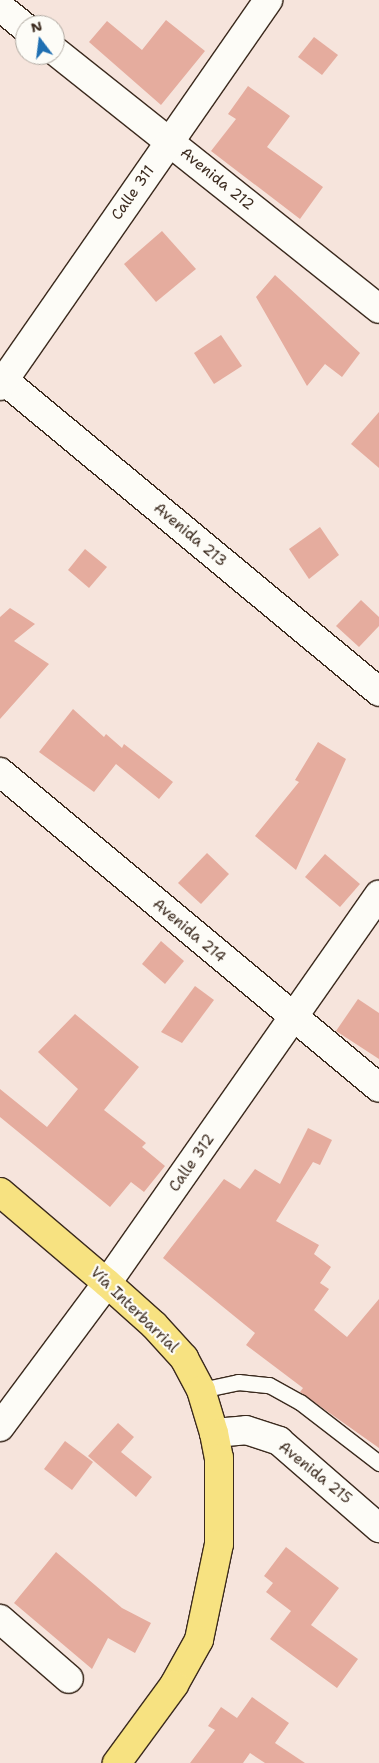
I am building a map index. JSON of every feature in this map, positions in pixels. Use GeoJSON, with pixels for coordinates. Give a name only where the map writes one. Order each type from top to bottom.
{"type":"FeatureCollection","features":[{"type":"Feature","properties":{"kind":"main road","name":"Vía Interbarrial"},"geometry":{"type":"LineString","coordinates":[[0,1192],[108,1283],[154,1325],[184,1358],[201,1390],[214,1432],[219,1458],[219,1544],[199,1640],[174,1685],[117,1763]]}},
{"type":"Feature","properties":{"kind":"street","name":"Calle 311"},"geometry":{"type":"LineString","coordinates":[[1,381],[268,0]]}},
{"type":"Feature","properties":{"kind":"street"},"geometry":{"type":"LineString","coordinates":[[0,7],[15,19]]}},
{"type":"Feature","properties":{"kind":"street","name":"Avenida 212"},"geometry":{"type":"LineString","coordinates":[[65,59],[379,309]]}},
{"type":"Feature","properties":{"kind":"street","name":"Avenida 213"},"geometry":{"type":"LineString","coordinates":[[1,381],[379,692]]}},
{"type":"Feature","properties":{"kind":"street","name":"Avenida 214"},"geometry":{"type":"LineString","coordinates":[[0,772],[379,1088]]}},
{"type":"Feature","properties":{"kind":"street","name":"Calle 312"},"geometry":{"type":"LineString","coordinates":[[0,1428],[108,1283],[295,1019],[379,895]]}},
{"type":"Feature","properties":{"kind":"street","name":"Avenida 215"},"geometry":{"type":"LineString","coordinates":[[214,1432],[246,1430],[279,1441],[379,1528]]}},
{"type":"Feature","properties":{"kind":"street"},"geometry":{"type":"LineString","coordinates":[[0,1618],[69,1679]]}},
{"type":"Feature","properties":{"kind":"lane"},"geometry":{"type":"LineString","coordinates":[[201,1390],[238,1382],[269,1385],[300,1402],[379,1463]]}},
{"type":"Feature","properties":{"kind":"building"},"geometry":{"type":"Polygon","coordinates":[[[166,20],[205,51],[161,105],[89,42],[107,21],[142,50],[166,20]]]}},
{"type":"Feature","properties":{"kind":"building"},"geometry":{"type":"Polygon","coordinates":[[[314,37],[338,55],[322,75],[298,57],[314,37]]]}},
{"type":"Feature","properties":{"kind":"building"},"geometry":{"type":"Polygon","coordinates":[[[248,86],[290,116],[267,147],[323,187],[300,219],[211,151],[236,119],[228,114],[248,86]]]}},
{"type":"Feature","properties":{"kind":"building"},"geometry":{"type":"Polygon","coordinates":[[[162,231],[196,269],[156,302],[124,264],[162,231]]]}},
{"type":"Feature","properties":{"kind":"building"},"geometry":{"type":"Polygon","coordinates":[[[275,275],[360,353],[342,377],[325,364],[307,386],[256,297],[275,275]]]}},
{"type":"Feature","properties":{"kind":"building"},"geometry":{"type":"Polygon","coordinates":[[[221,335],[242,366],[214,384],[194,353],[221,335]]]}},
{"type":"Feature","properties":{"kind":"building"},"geometry":{"type":"Polygon","coordinates":[[[379,412],[379,468],[351,444],[379,412]]]}},
{"type":"Feature","properties":{"kind":"building"},"geometry":{"type":"Polygon","coordinates":[[[320,527],[339,555],[309,579],[289,549],[320,527]]]}},
{"type":"Feature","properties":{"kind":"building"},"geometry":{"type":"Polygon","coordinates":[[[85,549],[107,567],[89,588],[68,570],[85,549]]]}},
{"type":"Feature","properties":{"kind":"building"},"geometry":{"type":"Polygon","coordinates":[[[361,600],[379,617],[379,626],[359,647],[336,626],[361,600]]]}},
{"type":"Feature","properties":{"kind":"building"},"geometry":{"type":"Polygon","coordinates":[[[10,608],[35,624],[14,641],[49,664],[0,719],[0,617],[10,608]]]}},
{"type":"Feature","properties":{"kind":"building"},"geometry":{"type":"Polygon","coordinates":[[[73,709],[104,737],[106,734],[122,748],[124,744],[173,782],[159,799],[116,764],[94,792],[39,752],[73,709]]]}},
{"type":"Feature","properties":{"kind":"building"},"geometry":{"type":"Polygon","coordinates":[[[318,742],[346,759],[296,870],[255,836],[299,782],[295,780],[318,742]]]}},
{"type":"Feature","properties":{"kind":"building"},"geometry":{"type":"Polygon","coordinates":[[[207,853],[229,874],[201,904],[178,883],[207,853]]]}},
{"type":"Feature","properties":{"kind":"building"},"geometry":{"type":"Polygon","coordinates":[[[325,854],[360,884],[340,907],[305,877],[325,854]]]}},
{"type":"Feature","properties":{"kind":"building"},"geometry":{"type":"Polygon","coordinates":[[[161,941],[184,961],[165,984],[142,964],[161,941]]]}},
{"type":"Feature","properties":{"kind":"building"},"geometry":{"type":"Polygon","coordinates":[[[195,986],[214,1000],[182,1043],[161,1032],[195,986]]]}},
{"type":"Feature","properties":{"kind":"building"},"geometry":{"type":"Polygon","coordinates":[[[358,999],[379,1013],[379,1059],[336,1031],[358,999]]]}},
{"type":"Feature","properties":{"kind":"building"},"geometry":{"type":"Polygon","coordinates":[[[75,1014],[139,1067],[104,1110],[146,1143],[142,1147],[165,1166],[144,1192],[131,1182],[110,1207],[0,1117],[0,1089],[47,1127],[78,1089],[38,1052],[75,1014]]]}},
{"type":"Feature","properties":{"kind":"building"},"geometry":{"type":"Polygon","coordinates":[[[308,1128],[332,1140],[320,1165],[313,1162],[276,1221],[319,1245],[314,1254],[331,1267],[320,1283],[329,1289],[314,1310],[347,1337],[379,1299],[379,1448],[300,1392],[303,1388],[246,1345],[255,1333],[163,1258],[224,1179],[240,1189],[255,1169],[280,1184],[308,1128]]]}},
{"type":"Feature","properties":{"kind":"building"},"geometry":{"type":"Polygon","coordinates":[[[118,1423],[134,1437],[121,1452],[152,1477],[136,1497],[88,1456],[118,1423]]]}},
{"type":"Feature","properties":{"kind":"building"},"geometry":{"type":"Polygon","coordinates":[[[65,1441],[93,1462],[72,1490],[44,1469],[65,1441]]]}},
{"type":"Feature","properties":{"kind":"building"},"geometry":{"type":"Polygon","coordinates":[[[286,1547],[339,1588],[311,1625],[358,1659],[337,1688],[270,1639],[291,1611],[266,1592],[273,1583],[264,1576],[286,1547]]]}},
{"type":"Feature","properties":{"kind":"building"},"geometry":{"type":"Polygon","coordinates":[[[56,1552],[122,1608],[151,1623],[135,1653],[108,1638],[92,1669],[14,1603],[56,1552]]]}},
{"type":"Feature","properties":{"kind":"building"},"geometry":{"type":"Polygon","coordinates":[[[252,1697],[289,1723],[275,1743],[305,1763],[265,1763],[250,1753],[243,1763],[190,1763],[215,1730],[208,1726],[221,1707],[237,1718],[252,1697]]]}}]}
